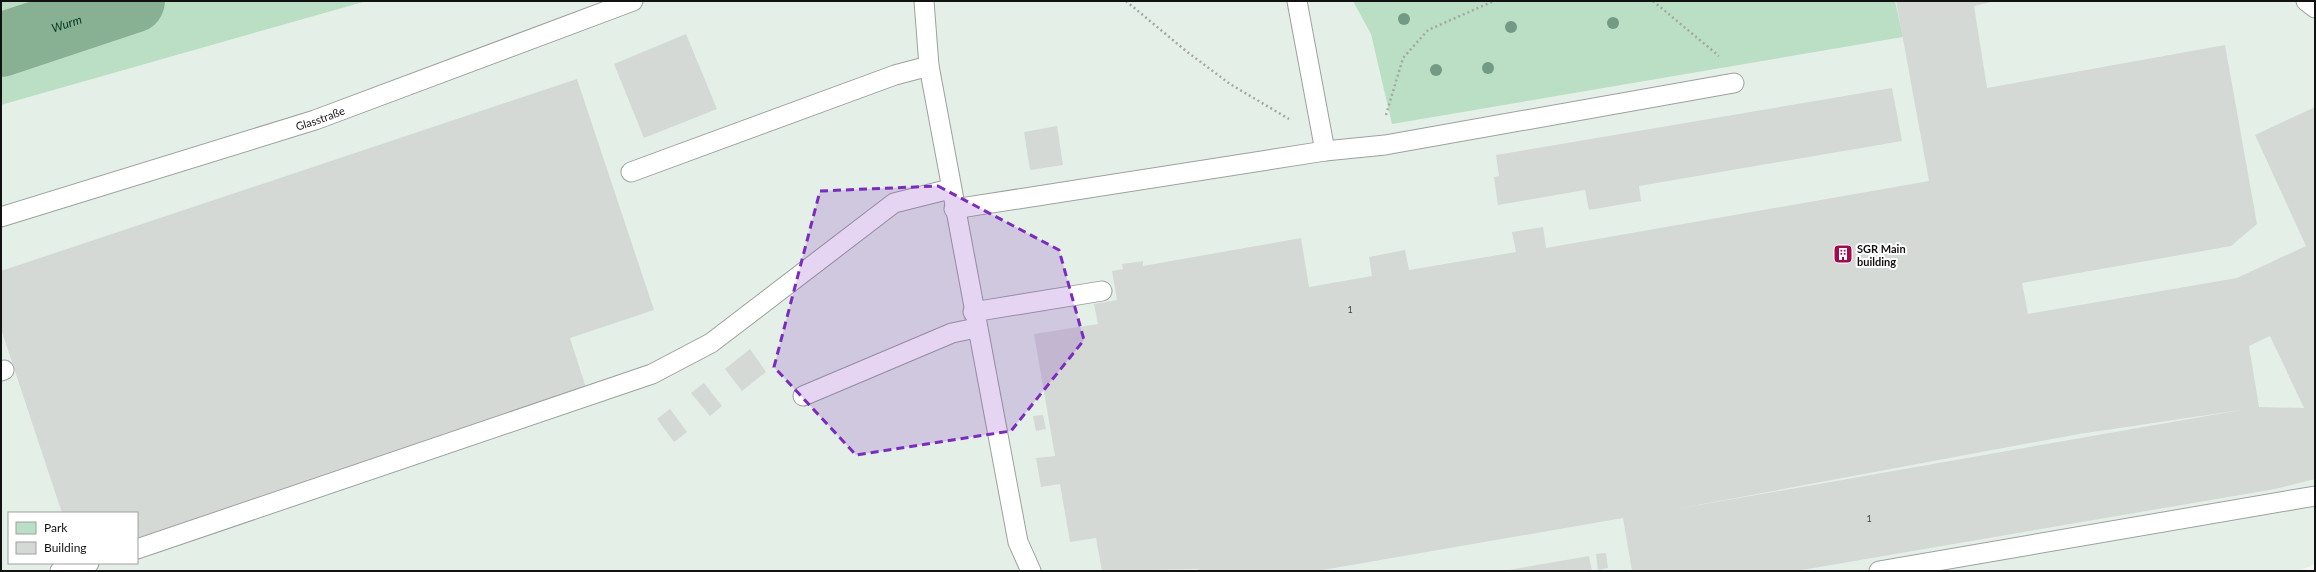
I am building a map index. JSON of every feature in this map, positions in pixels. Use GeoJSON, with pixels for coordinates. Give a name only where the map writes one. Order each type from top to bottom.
{"type":"FeatureCollection","features":[{"type":"Feature","properties":{"kind":"lane","name":"Glasstraße"},"geometry":{"type":"LineString","coordinates":[[1,217],[316,120],[633,1]]}},
{"type":"Feature","properties":{"kind":"lane"},"geometry":{"type":"LineString","coordinates":[[924,1],[929,66],[950,189],[1018,542],[1031,571]]}},
{"type":"Feature","properties":{"kind":"lane"},"geometry":{"type":"LineString","coordinates":[[1297,1],[1325,151]]}},
{"type":"Feature","properties":{"kind":"lane"},"geometry":{"type":"LineString","coordinates":[[2306,1],[2315,8]]}},
{"type":"Feature","properties":{"kind":"lane"},"geometry":{"type":"LineString","coordinates":[[631,172],[895,75],[929,66]]}},
{"type":"Feature","properties":{"kind":"lane"},"geometry":{"type":"LineString","coordinates":[[954,209],[1325,151],[1385,145],[1734,82]]}},
{"type":"Feature","properties":{"kind":"lane"},"geometry":{"type":"LineString","coordinates":[[138,549],[652,374],[711,343],[894,203],[950,189]]}},
{"type":"Feature","properties":{"kind":"lane"},"geometry":{"type":"LineString","coordinates":[[803,396],[952,333],[975,320],[1102,291]]}},
{"type":"Feature","properties":{"kind":"lane"},"geometry":{"type":"LineString","coordinates":[[1879,571],[2315,496]]}},
{"type":"Feature","properties":{"kind":"lane"},"geometry":{"type":"LineString","coordinates":[[60,571],[85,564]]}},
{"type":"Feature","properties":{"kind":"path"},"geometry":{"type":"LineString","coordinates":[[1126,1],[1186,52],[1230,84],[1296,122],[1325,151]]}},
{"type":"Feature","properties":{"kind":"path"},"geometry":{"type":"LineString","coordinates":[[1385,145],[1383,122],[1403,58],[1428,30],[1494,1]]}},
{"type":"Feature","properties":{"kind":"path"},"geometry":{"type":"LineString","coordinates":[[1653,1],[1732,67],[1734,82]]}},
{"type":"Feature","properties":{"kind":"highlighted area"},"geometry":{"type":"Polygon","coordinates":[[[938,186],[1059,250],[1084,340],[1011,431],[856,455],[774,367],[820,191],[938,186]]]}},
{"type":"Feature","properties":{"kind":"shaded area"},"geometry":{"type":"Polygon","coordinates":[[[367,1],[2315,1],[2315,564],[2299,571],[1,571],[1,105],[367,1]]]}},
{"type":"Feature","properties":{"kind":"green space"},"geometry":{"type":"Polygon","coordinates":[[[1,1],[367,1],[1,105],[1,1]]]}},
{"type":"Feature","properties":{"kind":"green space"},"geometry":{"type":"Polygon","coordinates":[[[1353,1],[1895,1],[1903,37],[1392,124],[1371,34],[1353,1]]]}},
{"type":"Feature","properties":{"kind":"building"},"geometry":{"type":"Polygon","coordinates":[[[1896,1],[1996,1],[1974,6],[1987,88],[2225,45],[2257,224],[2231,246],[2022,283],[2028,314],[2237,278],[2306,246],[2255,135],[2315,107],[2315,479],[2275,489],[1796,571],[1632,571],[1623,518],[1317,571],[1198,571],[1198,569],[1102,571],[1096,538],[1070,542],[1060,484],[1041,487],[1036,458],[1055,456],[1034,334],[1098,324],[1094,304],[1117,300],[1112,271],[1123,269],[1122,264],[1143,261],[1143,266],[1301,238],[1309,287],[1372,276],[1369,257],[1405,250],[1409,270],[1516,252],[1512,232],[1543,227],[1546,248],[1929,181],[1896,1]],[[2270,336],[2249,346],[2259,407],[2304,408],[2270,336]],[[2241,410],[2079,434],[1676,509],[2241,410]]]}},
{"type":"Feature","properties":{"kind":"building"},"geometry":{"type":"Polygon","coordinates":[[[686,34],[717,109],[644,138],[614,64],[686,34]]]}},
{"type":"Feature","properties":{"kind":"building"},"geometry":{"type":"Polygon","coordinates":[[[577,79],[654,310],[570,338],[586,388],[138,538],[138,512],[62,512],[1,329],[1,271],[577,79]]]}},
{"type":"Feature","properties":{"kind":"building"},"geometry":{"type":"Polygon","coordinates":[[[1892,88],[1902,141],[1639,186],[1641,201],[1589,210],[1585,190],[1498,205],[1494,177],[1499,176],[1496,155],[1892,88]]]}},
{"type":"Feature","properties":{"kind":"building"},"geometry":{"type":"Polygon","coordinates":[[[1057,126],[1063,165],[1030,170],[1024,132],[1057,126]]]}},
{"type":"Feature","properties":{"kind":"building"},"geometry":{"type":"Polygon","coordinates":[[[750,349],[766,372],[742,391],[725,369],[750,349]]]}},
{"type":"Feature","properties":{"kind":"building"},"geometry":{"type":"Polygon","coordinates":[[[704,383],[722,406],[710,416],[691,393],[704,383]]]}},
{"type":"Feature","properties":{"kind":"building"},"geometry":{"type":"Polygon","coordinates":[[[670,409],[687,432],[674,442],[657,419],[670,409]]]}},
{"type":"Feature","properties":{"kind":"building"},"geometry":{"type":"Polygon","coordinates":[[[1043,415],[1046,429],[1036,431],[1033,416],[1043,415]]]}},
{"type":"Feature","properties":{"kind":"building"},"geometry":{"type":"Polygon","coordinates":[[[1606,553],[1608,568],[1598,570],[1596,554],[1606,553]]]}},
{"type":"Feature","properties":{"kind":"building"},"geometry":{"type":"Polygon","coordinates":[[[1589,556],[1592,571],[1508,571],[1508,570],[1589,556]]]}},
{"type":"Feature","properties":{"kind":"waterway","name":"Wurm"},"geometry":{"type":"LineString","coordinates":[[1,45],[133,1]]}},
{"type":"Feature","properties":{"kind":"place","name":"SGR Main building"},"geometry":{"type":"Point","coordinates":[1843,254]}}]}
